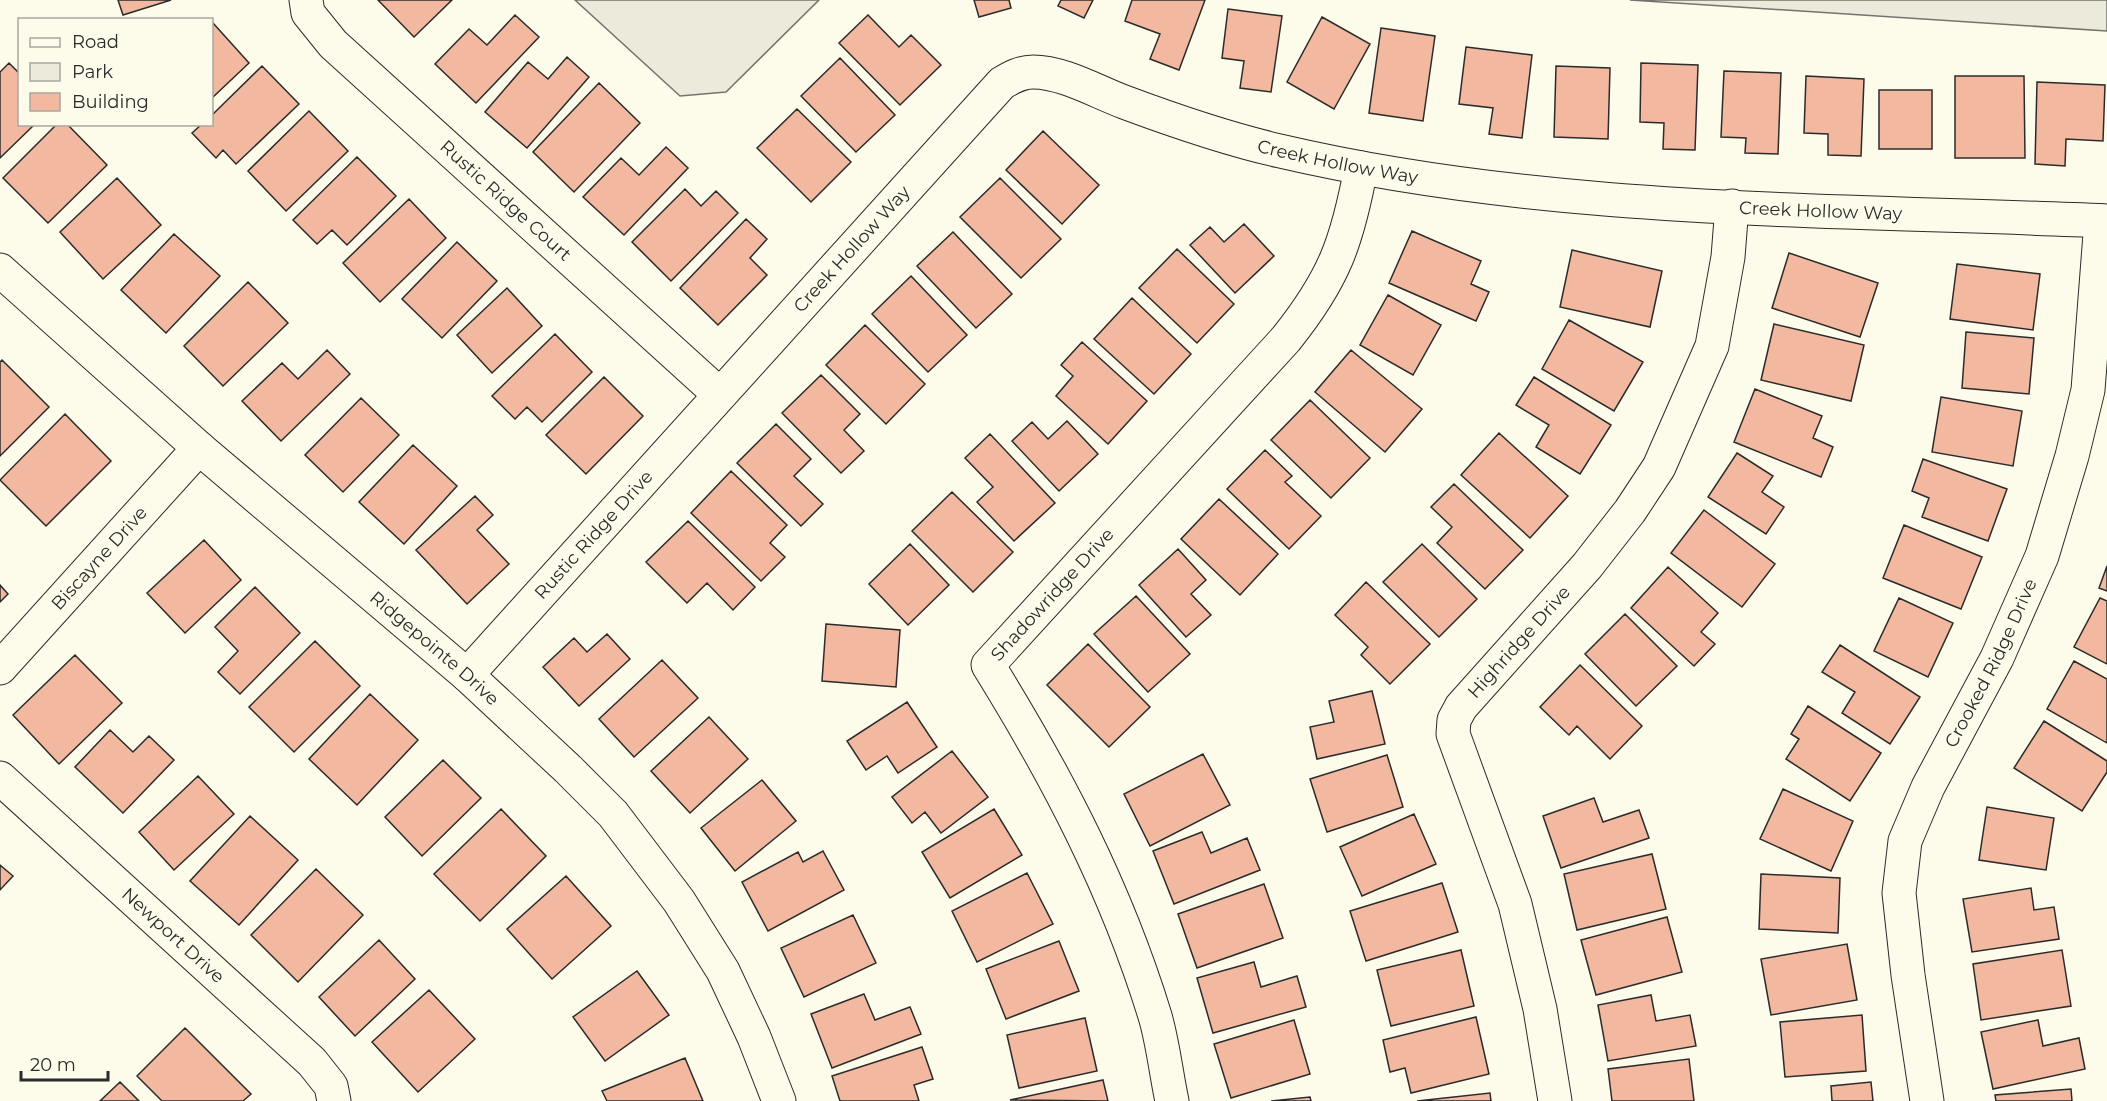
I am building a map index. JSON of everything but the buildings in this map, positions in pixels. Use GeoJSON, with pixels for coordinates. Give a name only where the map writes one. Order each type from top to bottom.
{"type":"FeatureCollection","features":[{"type":"Feature","properties":{"kind":"street","name":"Rustic Ridge Court"},"geometry":{"type":"LineString","coordinates":[[306,0],[308,14],[333,44],[719,394]]}},
{"type":"Feature","properties":{"kind":"street","name":"Creek Hollow Way"},"geometry":{"type":"LineString","coordinates":[[719,394],[1002,83],[1015,75],[1034,72],[1061,78],[1186,125],[1278,151],[1361,168],[1545,194],[1732,206],[2104,221]]}},
{"type":"Feature","properties":{"kind":"street","name":"Shadowridge Drive"},"geometry":{"type":"LineString","coordinates":[[1172,1101],[1155,1018],[1116,906],[1082,830],[1041,751],[988,665],[1278,348],[1316,302],[1335,266],[1349,227],[1361,168]]}},
{"type":"Feature","properties":{"kind":"street","name":"Highridge Drive"},"geometry":{"type":"LineString","coordinates":[[1555,1101],[1540,1009],[1515,904],[1453,734],[1454,720],[1461,707],[1490,673],[1587,566],[1630,511],[1659,467],[1712,346],[1728,257],[1732,206]]}},
{"type":"Feature","properties":{"kind":"street","name":"Crooked Ridge Drive"},"geometry":{"type":"LineString","coordinates":[[1927,1101],[1908,975],[1899,893],[1905,841],[1928,787],[1997,658],[2042,556],[2072,456],[2088,390],[2104,221]]}},
{"type":"Feature","properties":{"kind":"street","name":"Ridgepointe Drive"},"geometry":{"type":"LineString","coordinates":[[0,270],[199,448],[467,675],[613,814],[679,901],[723,971],[754,1037],[779,1101]]}},
{"type":"Feature","properties":{"kind":"street","name":"Rustic Ridge Drive"},"geometry":{"type":"LineString","coordinates":[[467,675],[596,535],[719,394]]}},
{"type":"Feature","properties":{"kind":"street","name":"Biscayne Drive"},"geometry":{"type":"LineString","coordinates":[[0,668],[199,448]]}},
{"type":"Feature","properties":{"kind":"street","name":"Newport Drive"},"geometry":{"type":"LineString","coordinates":[[0,778],[312,1062],[330,1086],[334,1101]]}},
{"type":"Feature","properties":{"kind":"green space"},"geometry":{"type":"Polygon","coordinates":[[[575,0],[819,0],[726,92],[680,96],[575,0]]]}},
{"type":"Feature","properties":{"kind":"green space"},"geometry":{"type":"Polygon","coordinates":[[[1630,0],[2107,0],[2107,31],[1630,0]]]}}]}
